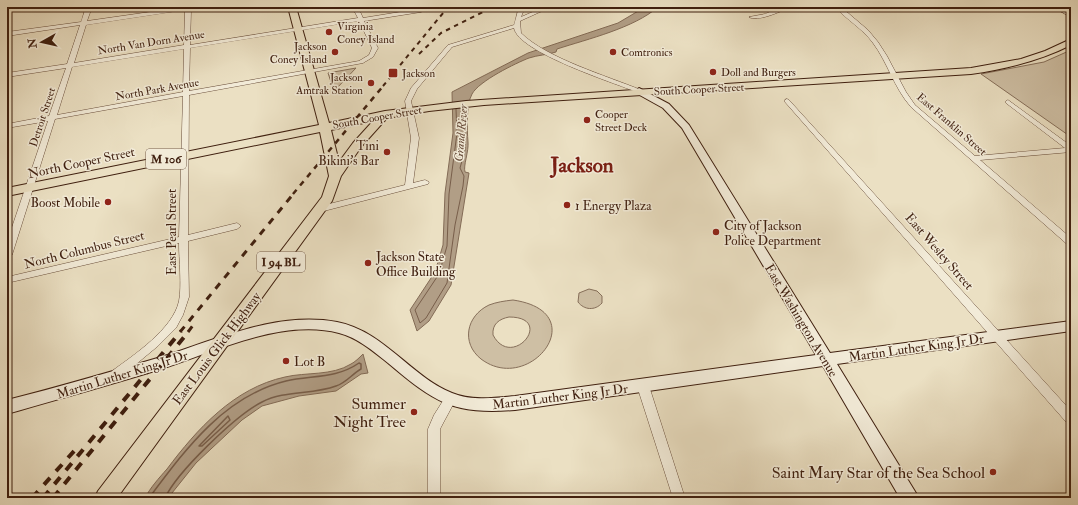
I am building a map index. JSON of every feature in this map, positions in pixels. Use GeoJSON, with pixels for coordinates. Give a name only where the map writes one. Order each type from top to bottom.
{"type":"FeatureCollection","features":[{"type":"Feature","properties":{"kind":"main road","name":"I 94 BL"},"geometry":{"type":"LineString","coordinates":[[292,7],[331,150],[334,176]]}},
{"type":"Feature","properties":{"kind":"main road","name":"South Cooper Street"},"geometry":{"type":"LineString","coordinates":[[324,126],[385,114],[449,105],[639,91],[771,85],[966,70],[1007,64],[1040,56],[1071,42]]}},
{"type":"Feature","properties":{"kind":"main road","name":"East Washington Avenue"},"geometry":{"type":"LineString","coordinates":[[639,91],[666,106],[686,127],[910,498]]}},
{"type":"Feature","properties":{"kind":"main road"},"geometry":{"type":"LineString","coordinates":[[334,176],[357,145],[385,114]]}},
{"type":"Feature","properties":{"kind":"main road","name":"North Cooper Street"},"geometry":{"type":"LineString","coordinates":[[7,192],[324,126]]}},
{"type":"Feature","properties":{"kind":"main road","name":"East Louis Glick Highway"},"geometry":{"type":"LineString","coordinates":[[105,498],[320,209],[332,190],[334,176]]}},
{"type":"Feature","properties":{"kind":"main road","name":"Martin Luther King Jr Dr"},"geometry":{"type":"LineString","coordinates":[[7,408],[260,332],[288,326],[309,325],[338,327],[370,340],[432,390],[450,399],[475,405],[498,405],[1071,326]]}},
{"type":"Feature","properties":{"kind":"street","name":"Detroit Street"},"geometry":{"type":"LineString","coordinates":[[7,256],[31,187],[89,7]]}},
{"type":"Feature","properties":{"kind":"street"},"geometry":{"type":"LineString","coordinates":[[7,34],[199,7]]}},
{"type":"Feature","properties":{"kind":"street"},"geometry":{"type":"LineString","coordinates":[[356,7],[361,19]]}},
{"type":"Feature","properties":{"kind":"street","name":"North Van Dorn Avenue"},"geometry":{"type":"LineString","coordinates":[[7,75],[421,10],[428,7]]}},
{"type":"Feature","properties":{"kind":"street"},"geometry":{"type":"LineString","coordinates":[[517,23],[522,7]]}},
{"type":"Feature","properties":{"kind":"street"},"geometry":{"type":"LineString","coordinates":[[409,186],[415,138],[411,110],[408,101],[411,92],[419,80],[446,49],[456,44],[517,23],[548,7]]}},
{"type":"Feature","properties":{"kind":"street"},"geometry":{"type":"LineString","coordinates":[[752,17],[766,15],[786,7]]}},
{"type":"Feature","properties":{"kind":"street","name":"East Franklin Street"},"geometry":{"type":"LineString","coordinates":[[838,7],[878,46],[898,87],[913,106],[1071,243]]}},
{"type":"Feature","properties":{"kind":"street"},"geometry":{"type":"LineString","coordinates":[[1056,7],[1071,15]]}},
{"type":"Feature","properties":{"kind":"street","name":"East Pearl Street"},"geometry":{"type":"LineString","coordinates":[[110,378],[151,347],[167,329],[184,303],[183,238],[186,155],[187,8]]}},
{"type":"Feature","properties":{"kind":"street","name":"North Park Avenue"},"geometry":{"type":"LineString","coordinates":[[7,126],[354,64],[369,57],[374,53],[375,48],[361,19]]}},
{"type":"Feature","properties":{"kind":"street","name":"East Washington Avenue"},"geometry":{"type":"LineString","coordinates":[[517,23],[520,37],[536,48],[639,91]]}},
{"type":"Feature","properties":{"kind":"street","name":"East Wesley Street"},"geometry":{"type":"LineString","coordinates":[[787,101],[1071,419]]}},
{"type":"Feature","properties":{"kind":"street"},"geometry":{"type":"LineString","coordinates":[[1008,102],[1071,149]]}},
{"type":"Feature","properties":{"kind":"street"},"geometry":{"type":"LineString","coordinates":[[974,158],[1071,149]]}},
{"type":"Feature","properties":{"kind":"street"},"geometry":{"type":"LineString","coordinates":[[320,209],[424,182]]}},
{"type":"Feature","properties":{"kind":"street","name":"North Columbus Street"},"geometry":{"type":"LineString","coordinates":[[7,280],[237,226]]}},
{"type":"Feature","properties":{"kind":"street"},"geometry":{"type":"LineString","coordinates":[[643,386],[679,498]]}},
{"type":"Feature","properties":{"kind":"street"},"geometry":{"type":"LineString","coordinates":[[434,498],[434,429],[450,399]]}},
{"type":"Feature","properties":{"kind":"shaded area"},"geometry":{"type":"Polygon","coordinates":[[[1071,50],[1071,137],[981,74],[1044,62],[1071,50]]]}},
{"type":"Feature","properties":{"kind":"shaded area"},"geometry":{"type":"Polygon","coordinates":[[[356,68],[337,88],[333,88],[328,73],[356,68]]]}},
{"type":"Feature","properties":{"kind":"shaded area"},"geometry":{"type":"Polygon","coordinates":[[[589,289],[597,291],[602,296],[602,303],[599,306],[586,308],[578,302],[579,293],[589,289]]]}},
{"type":"Feature","properties":{"kind":"shaded area"},"geometry":{"type":"Polygon","coordinates":[[[513,300],[537,307],[549,319],[552,334],[546,348],[534,360],[518,367],[500,368],[481,359],[475,353],[469,338],[469,330],[475,316],[481,310],[492,304],[513,300]],[[509,317],[502,319],[495,325],[493,335],[501,345],[510,347],[519,345],[526,340],[530,332],[529,325],[523,319],[509,317]]]}},
{"type":"Feature","properties":{"kind":"water","name":"Grand River"},"geometry":{"type":"Polygon","coordinates":[[[645,7],[658,7],[624,27],[557,49],[556,52],[532,57],[516,64],[490,78],[472,94],[468,111],[468,146],[465,166],[465,172],[469,173],[451,285],[429,321],[417,331],[410,310],[435,272],[443,245],[445,193],[453,133],[452,92],[528,53],[618,23],[645,7]]]}},
{"type":"Feature","properties":{"kind":"water"},"geometry":{"type":"Polygon","coordinates":[[[363,354],[368,373],[361,374],[336,391],[299,396],[262,406],[242,420],[196,463],[168,498],[145,498],[155,483],[191,439],[218,412],[233,400],[249,390],[267,382],[293,375],[327,372],[344,368],[363,354]]]}},
{"type":"Feature","properties":{"kind":"railway"},"geometry":{"type":"LineString","coordinates":[[383,86],[448,7]]}},
{"type":"Feature","properties":{"kind":"railway"},"geometry":{"type":"LineString","coordinates":[[419,54],[441,33],[493,7]]}},
{"type":"Feature","properties":{"kind":"railway"},"geometry":{"type":"LineString","coordinates":[[293,194],[384,85]]}},
{"type":"Feature","properties":{"kind":"railway"},"geometry":{"type":"LineString","coordinates":[[180,332],[294,193]]}},
{"type":"Feature","properties":{"kind":"railway"},"geometry":{"type":"LineString","coordinates":[[188,332],[194,324]]}},
{"type":"Feature","properties":{"kind":"railway"},"geometry":{"type":"LineString","coordinates":[[43,498],[181,331]]}},
{"type":"Feature","properties":{"kind":"railway"},"geometry":{"type":"LineString","coordinates":[[53,498],[189,331]]}},
{"type":"Feature","properties":{"kind":"railway"},"geometry":{"type":"LineString","coordinates":[[32,498],[75,450]]}},
{"type":"Feature","properties":{"kind":"place","name":"Virginia Coney Island"},"geometry":{"type":"Point","coordinates":[329,32]}},
{"type":"Feature","properties":{"kind":"place","name":"Jackson Coney Island"},"geometry":{"type":"Point","coordinates":[335,52]}},
{"type":"Feature","properties":{"kind":"place","name":"Comtronics"},"geometry":{"type":"Point","coordinates":[613,52]}},
{"type":"Feature","properties":{"kind":"place","name":"Doll and Burgers"},"geometry":{"type":"Point","coordinates":[713,72]}},
{"type":"Feature","properties":{"kind":"place","name":"Jackson"},"geometry":{"type":"Point","coordinates":[393,73]}},
{"type":"Feature","properties":{"kind":"place","name":"Jackson Amtrak Station"},"geometry":{"type":"Point","coordinates":[371,83]}},
{"type":"Feature","properties":{"kind":"place","name":"Cooper Street Deck"},"geometry":{"type":"Point","coordinates":[587,120]}},
{"type":"Feature","properties":{"kind":"place","name":"Tini Bikini's Bar"},"geometry":{"type":"Point","coordinates":[387,152]}},
{"type":"Feature","properties":{"kind":"place","name":"Boost Mobile"},"geometry":{"type":"Point","coordinates":[108,202]}},
{"type":"Feature","properties":{"kind":"place","name":"1 Energy Plaza"},"geometry":{"type":"Point","coordinates":[567,205]}},
{"type":"Feature","properties":{"kind":"place","name":"City of Jackson Police Department"},"geometry":{"type":"Point","coordinates":[716,232]}},
{"type":"Feature","properties":{"kind":"place","name":"Jackson State Office Building"},"geometry":{"type":"Point","coordinates":[368,263]}},
{"type":"Feature","properties":{"kind":"place","name":"Lot B"},"geometry":{"type":"Point","coordinates":[286,361]}},
{"type":"Feature","properties":{"kind":"place","name":"Summer Night Tree"},"geometry":{"type":"Point","coordinates":[414,412]}},
{"type":"Feature","properties":{"kind":"place","name":"Saint Mary Star of the Sea School"},"geometry":{"type":"Point","coordinates":[993,472]}},
{"type":"Feature","properties":{"kind":"district","name":"Jackson"},"geometry":{"type":"Point","coordinates":[582,165]}}]}
